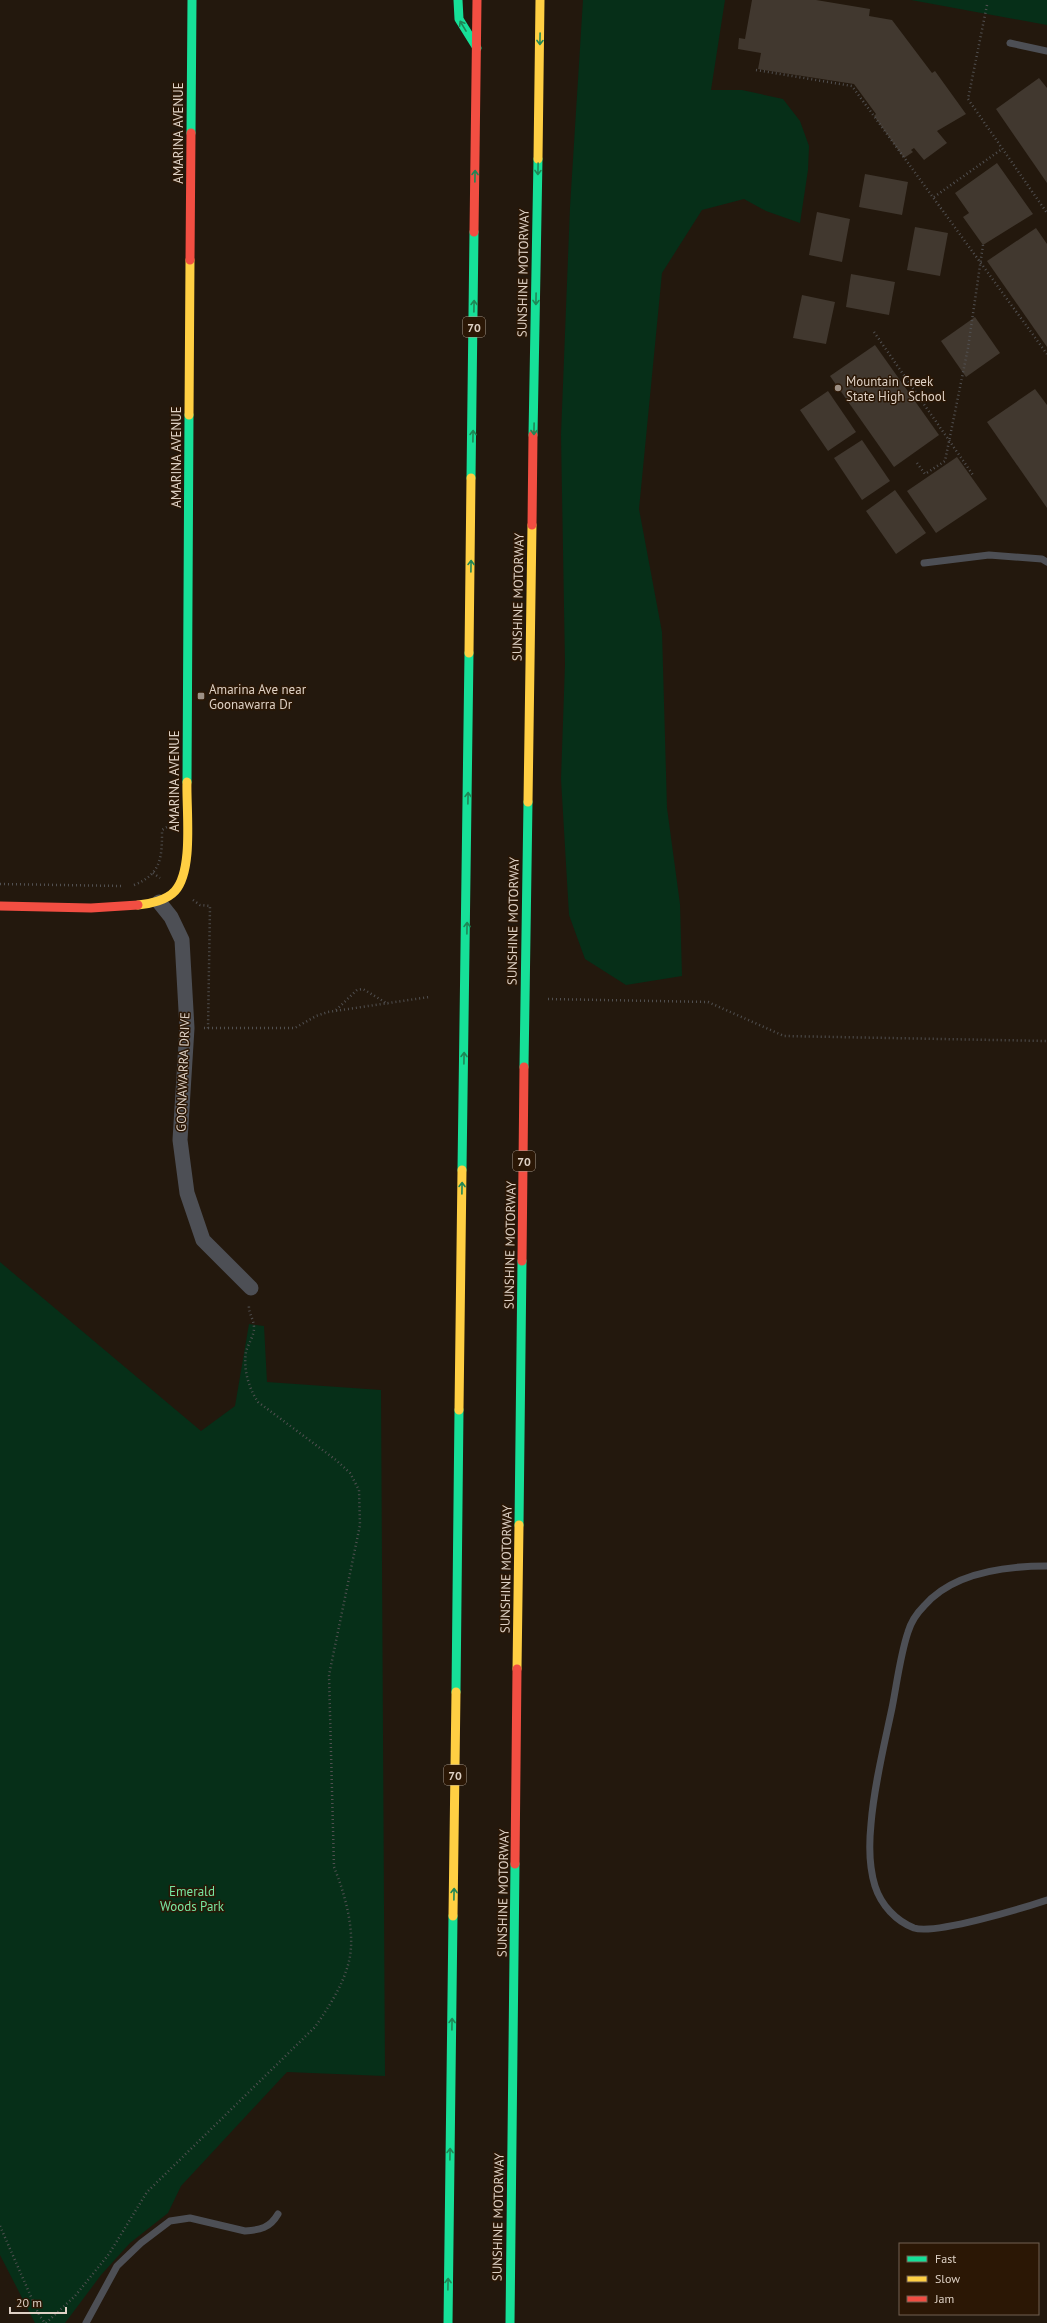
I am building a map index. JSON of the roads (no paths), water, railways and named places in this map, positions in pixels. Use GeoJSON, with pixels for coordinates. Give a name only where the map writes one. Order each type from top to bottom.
{"type":"FeatureCollection","features":[{"type":"Feature","properties":{"kind":"main road","name":"AMARINA AVENUE"},"geometry":{"type":"LineString","coordinates":[[158,902],[173,893],[182,878],[187,848],[192,0]]}},
{"type":"Feature","properties":{"kind":"main road"},"geometry":{"type":"LineString","coordinates":[[458,0],[459,19],[477,48]]}},
{"type":"Feature","properties":{"kind":"main road"},"geometry":{"type":"LineString","coordinates":[[477,48],[478,0]]}},
{"type":"Feature","properties":{"kind":"main road","name":"SUNSHINE MOTORWAY"},"geometry":{"type":"LineString","coordinates":[[510,2323],[527,882],[540,0]]}},
{"type":"Feature","properties":{"kind":"main road","name":"70"},"geometry":{"type":"LineString","coordinates":[[448,2323],[477,48]]}},
{"type":"Feature","properties":{"kind":"main road"},"geometry":{"type":"LineString","coordinates":[[0,906],[123,908],[158,902]]}},
{"type":"Feature","properties":{"kind":"street","name":"GOONAWARRA DRIVE"},"geometry":{"type":"LineString","coordinates":[[158,902],[171,917],[182,940],[187,1028],[180,1140],[187,1193],[203,1240],[251,1288]]}},
{"type":"Feature","properties":{"kind":"lane"},"geometry":{"type":"LineString","coordinates":[[1010,43],[1047,51]]}},
{"type":"Feature","properties":{"kind":"lane"},"geometry":{"type":"LineString","coordinates":[[924,563],[988,555],[1042,559],[1047,562]]}},
{"type":"Feature","properties":{"kind":"lane"},"geometry":{"type":"LineString","coordinates":[[1047,1566],[1005,1568],[962,1579],[944,1588],[930,1599],[914,1619],[905,1643],[873,1803],[870,1840],[872,1877],[879,1896],[894,1915],[915,1928],[928,1929],[972,1921],[1047,1900]]}},
{"type":"Feature","properties":{"kind":"lane"},"geometry":{"type":"LineString","coordinates":[[86,2323],[117,2266],[141,2243],[170,2221],[190,2218],[245,2231],[253,2231],[262,2229],[273,2223],[278,2214]]}},
{"type":"Feature","properties":{"kind":"place","name":"Mountain Creek State High School"},"geometry":{"type":"Point","coordinates":[838,388]}},
{"type":"Feature","properties":{"kind":"place","name":"Amarina Ave near Goonawarra Dr"},"geometry":{"type":"Point","coordinates":[201,696]}},
{"type":"Feature","properties":{"kind":"park label","name":"Emerald Woods Park"},"geometry":{"type":"Point","coordinates":[192,1898]}}]}
